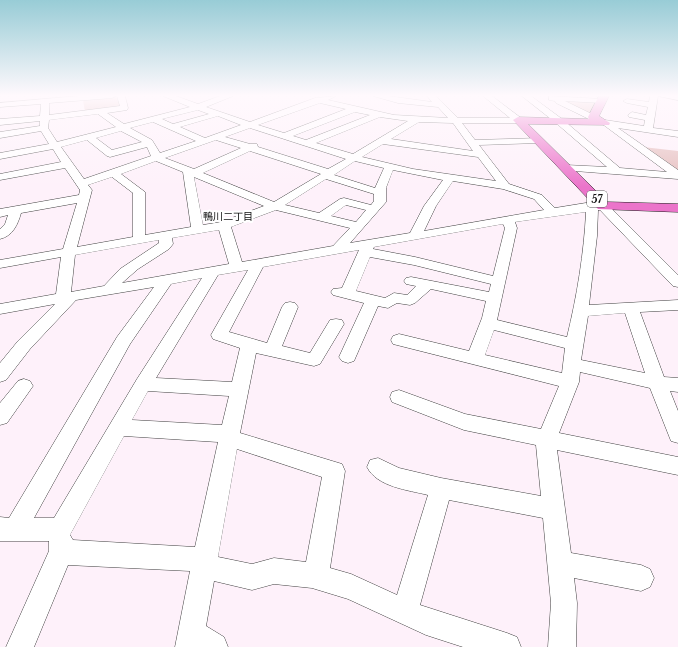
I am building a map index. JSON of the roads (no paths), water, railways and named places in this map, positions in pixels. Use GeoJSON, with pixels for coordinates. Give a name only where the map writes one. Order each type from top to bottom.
{"type":"FeatureCollection","features":[{"type":"Feature","properties":{"kind":"main road","name":"57"},"geometry":{"type":"LineString","coordinates":[[524,126],[566,168],[598,206],[678,208]]}},
{"type":"Feature","properties":{"kind":"street"},"geometry":{"type":"LineString","coordinates":[[39,126],[46,127]]}},
{"type":"Feature","properties":{"kind":"street"},"geometry":{"type":"LineString","coordinates":[[83,126],[110,154],[150,143]]}},
{"type":"Feature","properties":{"kind":"street"},"geometry":{"type":"LineString","coordinates":[[121,126],[150,143],[157,158],[275,206],[358,226]]}},
{"type":"Feature","properties":{"kind":"street"},"geometry":{"type":"LineString","coordinates":[[0,156],[55,146],[128,126]]}},
{"type":"Feature","properties":{"kind":"street"},"geometry":{"type":"LineString","coordinates":[[82,183],[247,126]]}},
{"type":"Feature","properties":{"kind":"street"},"geometry":{"type":"LineString","coordinates":[[254,126],[354,158],[450,178],[505,186],[538,197],[552,212]]}},
{"type":"Feature","properties":{"kind":"street"},"geometry":{"type":"LineString","coordinates":[[191,172],[306,126]]}},
{"type":"Feature","properties":{"kind":"street"},"geometry":{"type":"LineString","coordinates":[[307,143],[348,126]]}},
{"type":"Feature","properties":{"kind":"street"},"geometry":{"type":"LineString","coordinates":[[0,264],[224,225],[275,206],[406,126]]}},
{"type":"Feature","properties":{"kind":"street"},"geometry":{"type":"LineString","coordinates":[[460,126],[505,186]]}},
{"type":"Feature","properties":{"kind":"street"},"geometry":{"type":"LineString","coordinates":[[565,126],[617,171]]}},
{"type":"Feature","properties":{"kind":"street"},"geometry":{"type":"LineString","coordinates":[[610,126],[678,176]]}},
{"type":"Feature","properties":{"kind":"street"},"geometry":{"type":"LineString","coordinates":[[628,126],[678,134]]}},
{"type":"Feature","properties":{"kind":"street"},"geometry":{"type":"LineString","coordinates":[[0,135],[46,127]]}},
{"type":"Feature","properties":{"kind":"street"},"geometry":{"type":"LineString","coordinates":[[0,144],[46,127]]}},
{"type":"Feature","properties":{"kind":"street"},"geometry":{"type":"LineString","coordinates":[[0,375],[24,345],[67,297],[69,251],[86,190],[55,146],[46,127]]}},
{"type":"Feature","properties":{"kind":"street"},"geometry":{"type":"LineString","coordinates":[[172,127],[205,141]]}},
{"type":"Feature","properties":{"kind":"street"},"geometry":{"type":"LineString","coordinates":[[217,137],[378,192]]}},
{"type":"Feature","properties":{"kind":"street"},"geometry":{"type":"LineString","coordinates":[[472,143],[538,140]]}},
{"type":"Feature","properties":{"kind":"street"},"geometry":{"type":"LineString","coordinates":[[382,141],[482,155]]}},
{"type":"Feature","properties":{"kind":"street"},"geometry":{"type":"LineString","coordinates":[[0,177],[68,164]]}},
{"type":"Feature","properties":{"kind":"street"},"geometry":{"type":"LineString","coordinates":[[338,250],[380,202],[378,192],[390,166]]}},
{"type":"Feature","properties":{"kind":"street"},"geometry":{"type":"LineString","coordinates":[[566,168],[678,176]]}},
{"type":"Feature","properties":{"kind":"street"},"geometry":{"type":"LineString","coordinates":[[191,172],[198,230]]}},
{"type":"Feature","properties":{"kind":"street"},"geometry":{"type":"LineString","coordinates":[[113,173],[139,192],[139,240]]}},
{"type":"Feature","properties":{"kind":"street"},"geometry":{"type":"LineString","coordinates":[[415,236],[426,210],[435,195],[450,178]]}},
{"type":"Feature","properties":{"kind":"street"},"geometry":{"type":"LineString","coordinates":[[0,213],[83,198]]}},
{"type":"Feature","properties":{"kind":"street"},"geometry":{"type":"LineString","coordinates":[[321,217],[344,201],[374,208]]}},
{"type":"Feature","properties":{"kind":"street"},"geometry":{"type":"LineString","coordinates":[[0,309],[338,250],[367,248],[415,236],[552,212],[598,206]]}},
{"type":"Feature","properties":{"kind":"street"},"geometry":{"type":"LineString","coordinates":[[598,206],[678,283]]}},
{"type":"Feature","properties":{"kind":"street"},"geometry":{"type":"LineString","coordinates":[[562,647],[564,603],[546,440],[571,373],[574,344],[581,311],[591,236],[598,206]]}},
{"type":"Feature","properties":{"kind":"street"},"geometry":{"type":"LineString","coordinates":[[0,235],[11,226],[6,224],[16,210]]}},
{"type":"Feature","properties":{"kind":"street"},"geometry":{"type":"LineString","coordinates":[[475,359],[489,323],[495,298],[511,228],[508,220]]}},
{"type":"Feature","properties":{"kind":"street"},"geometry":{"type":"LineString","coordinates":[[224,225],[237,268]]}},
{"type":"Feature","properties":{"kind":"street"},"geometry":{"type":"LineString","coordinates":[[109,290],[111,284],[137,263],[164,246],[166,244],[166,235]]}},
{"type":"Feature","properties":{"kind":"street"},"geometry":{"type":"LineString","coordinates":[[367,248],[498,282]]}},
{"type":"Feature","properties":{"kind":"street"},"geometry":{"type":"LineString","coordinates":[[367,248],[343,293],[388,302],[394,298],[410,300],[428,284]]}},
{"type":"Feature","properties":{"kind":"street"},"geometry":{"type":"LineString","coordinates":[[258,264],[219,335],[249,345],[314,360],[336,324]]}},
{"type":"Feature","properties":{"kind":"street"},"geometry":{"type":"LineString","coordinates":[[20,647],[61,541],[118,427],[178,325],[213,272]]}},
{"type":"Feature","properties":{"kind":"street"},"geometry":{"type":"LineString","coordinates":[[166,280],[123,341],[8,529],[61,541],[204,563],[252,577],[274,571],[316,576],[351,587],[426,622],[507,647]]}},
{"type":"Feature","properties":{"kind":"street"},"geometry":{"type":"LineString","coordinates":[[411,281],[495,298]]}},
{"type":"Feature","properties":{"kind":"street"},"geometry":{"type":"LineString","coordinates":[[348,357],[373,300]]}},
{"type":"Feature","properties":{"kind":"street"},"geometry":{"type":"LineString","coordinates":[[581,311],[678,305]]}},
{"type":"Feature","properties":{"kind":"street"},"geometry":{"type":"LineString","coordinates":[[272,350],[290,307]]}},
{"type":"Feature","properties":{"kind":"street"},"geometry":{"type":"LineString","coordinates":[[631,308],[657,383],[678,435]]}},
{"type":"Feature","properties":{"kind":"street"},"geometry":{"type":"LineString","coordinates":[[489,323],[574,344]]}},
{"type":"Feature","properties":{"kind":"street"},"geometry":{"type":"LineString","coordinates":[[399,340],[475,359],[571,373],[678,384]]}},
{"type":"Feature","properties":{"kind":"street"},"geometry":{"type":"LineString","coordinates":[[214,647],[190,640],[229,436],[249,345]]}},
{"type":"Feature","properties":{"kind":"street"},"geometry":{"type":"LineString","coordinates":[[143,384],[239,389]]}},
{"type":"Feature","properties":{"kind":"street"},"geometry":{"type":"LineString","coordinates":[[0,417],[24,386]]}},
{"type":"Feature","properties":{"kind":"street"},"geometry":{"type":"LineString","coordinates":[[399,397],[464,422],[678,466]]}},
{"type":"Feature","properties":{"kind":"street"},"geometry":{"type":"LineString","coordinates":[[118,427],[229,436],[334,471],[316,576]]}},
{"type":"Feature","properties":{"kind":"street"},"geometry":{"type":"LineString","coordinates":[[378,467],[395,477],[441,488],[554,509]]}},
{"type":"Feature","properties":{"kind":"street"},"geometry":{"type":"LineString","coordinates":[[405,612],[441,488]]}},
{"type":"Feature","properties":{"kind":"street"},"geometry":{"type":"LineString","coordinates":[[560,563],[641,578]]}},
{"type":"Feature","properties":{"kind":"district","name":"鴨川二丁目"},"geometry":{"type":"Point","coordinates":[228,216]}}]}
